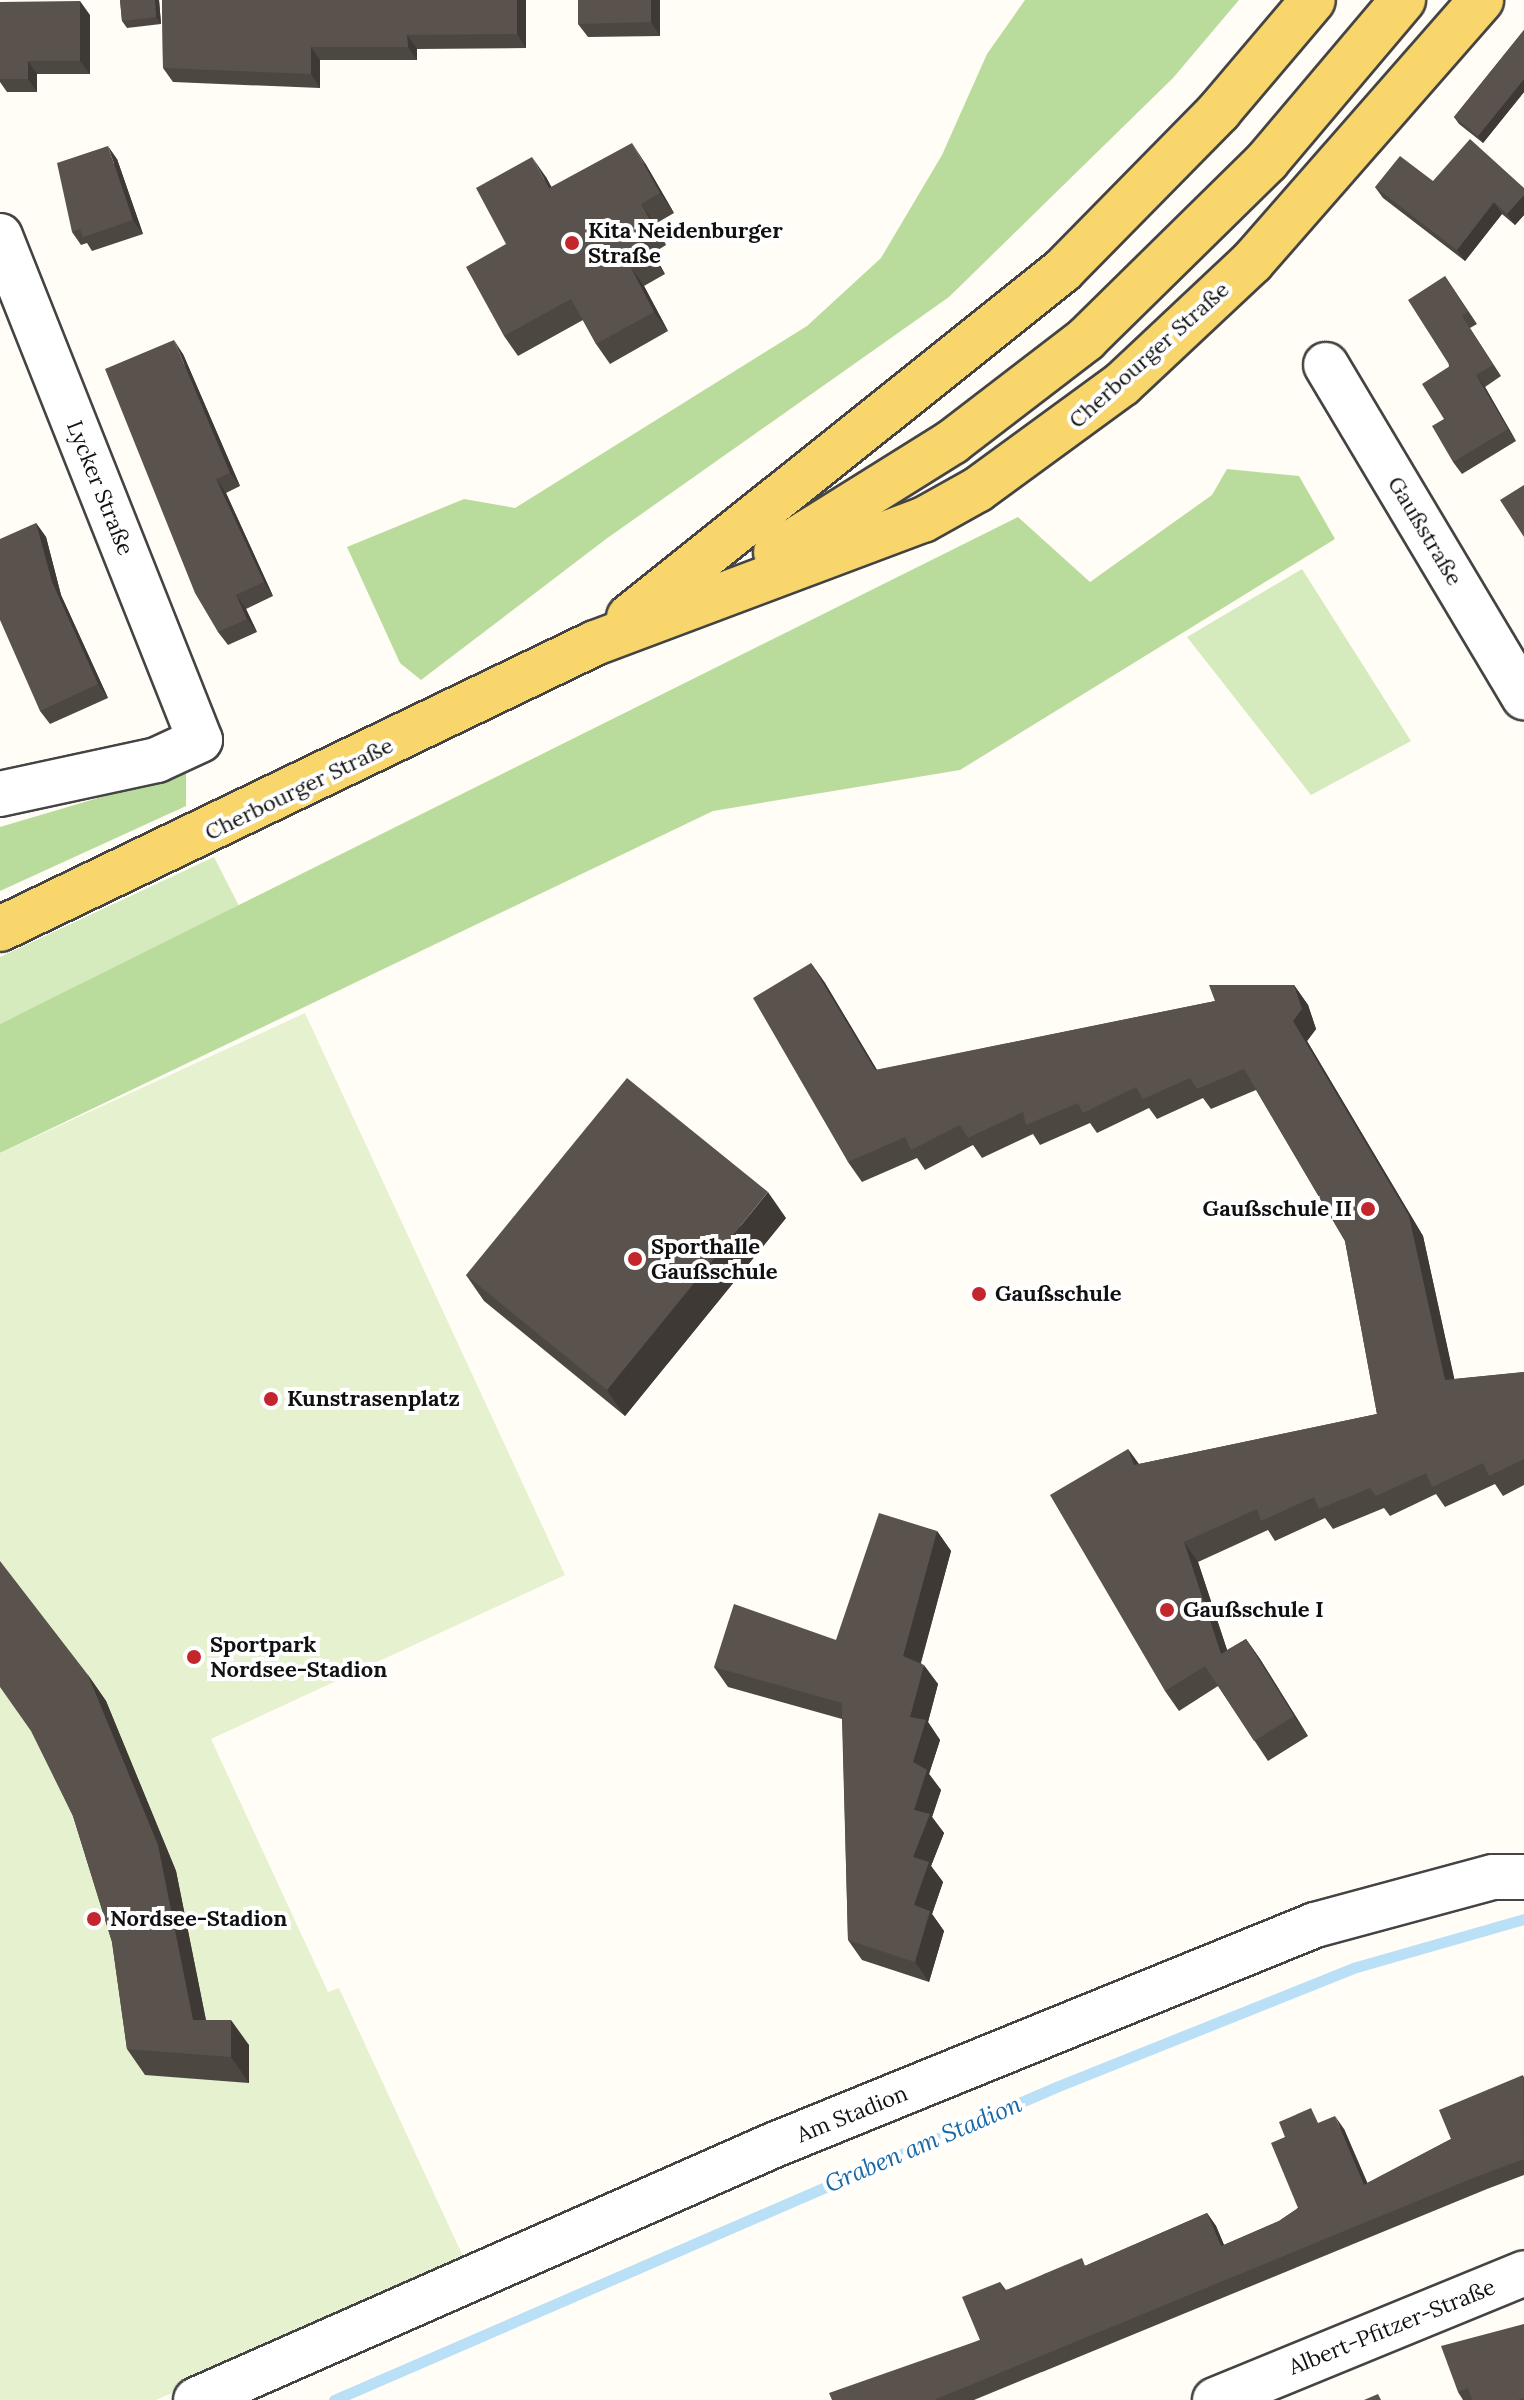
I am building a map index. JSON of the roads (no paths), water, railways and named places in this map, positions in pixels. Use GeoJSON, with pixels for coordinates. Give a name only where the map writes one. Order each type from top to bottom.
{"type":"FeatureCollection","features":[{"type":"Feature","properties":{"kind":"main road","name":"Cherbourger Straße"},"geometry":{"type":"LineString","coordinates":[[595,643],[1063,270],[1219,111],[1313,0]]}},
{"type":"Feature","properties":{"kind":"main road"},"geometry":{"type":"LineString","coordinates":[[595,643],[832,520],[1022,391],[1212,219],[1403,0]]}},
{"type":"Feature","properties":{"kind":"main road","name":"Cherbourger Straße"},"geometry":{"type":"LineString","coordinates":[[0,929],[595,643],[923,520],[1076,422],[1252,262],[1481,0]]}},
{"type":"Feature","properties":{"kind":"street","name":"Lycker Straße"},"geometry":{"type":"LineString","coordinates":[[0,236],[14,312],[200,740],[157,760],[0,794]]}},
{"type":"Feature","properties":{"kind":"street","name":"Gaußstraße"},"geometry":{"type":"LineString","coordinates":[[1326,365],[1524,697]]}},
{"type":"Feature","properties":{"kind":"street","name":"Am Stadion"},"geometry":{"type":"LineString","coordinates":[[196,2400],[774,2145],[1315,1925],[1493,1877],[1524,1877]]}},
{"type":"Feature","properties":{"kind":"street","name":"Albert-Pfitzer-Straße"},"geometry":{"type":"LineString","coordinates":[[1215,2400],[1524,2273]]}},
{"type":"Feature","properties":{"kind":"waterway","name":"Graben am Stadion"},"geometry":{"type":"LineString","coordinates":[[334,2400],[1056,2087],[1353,1968],[1524,1919]]}},
{"type":"Feature","properties":{"kind":"place","name":"Kita Neidenburger Straße"},"geometry":{"type":"Point","coordinates":[572,243]}},
{"type":"Feature","properties":{"kind":"place","name":"Gaußschule II"},"geometry":{"type":"Point","coordinates":[1368,1209]}},
{"type":"Feature","properties":{"kind":"place","name":"Sporthalle Gaußschule"},"geometry":{"type":"Point","coordinates":[635,1259]}},
{"type":"Feature","properties":{"kind":"place","name":"Gaußschule"},"geometry":{"type":"Point","coordinates":[979,1294]}},
{"type":"Feature","properties":{"kind":"place","name":"Kunstrasenplatz"},"geometry":{"type":"Point","coordinates":[271,1399]}},
{"type":"Feature","properties":{"kind":"place","name":"Gaußschule I"},"geometry":{"type":"Point","coordinates":[1167,1610]}},
{"type":"Feature","properties":{"kind":"place","name":"Sportpark Nordsee-Stadion"},"geometry":{"type":"Point","coordinates":[194,1657]}},
{"type":"Feature","properties":{"kind":"place","name":"Nordsee-Stadion"},"geometry":{"type":"Point","coordinates":[94,1919]}}]}
